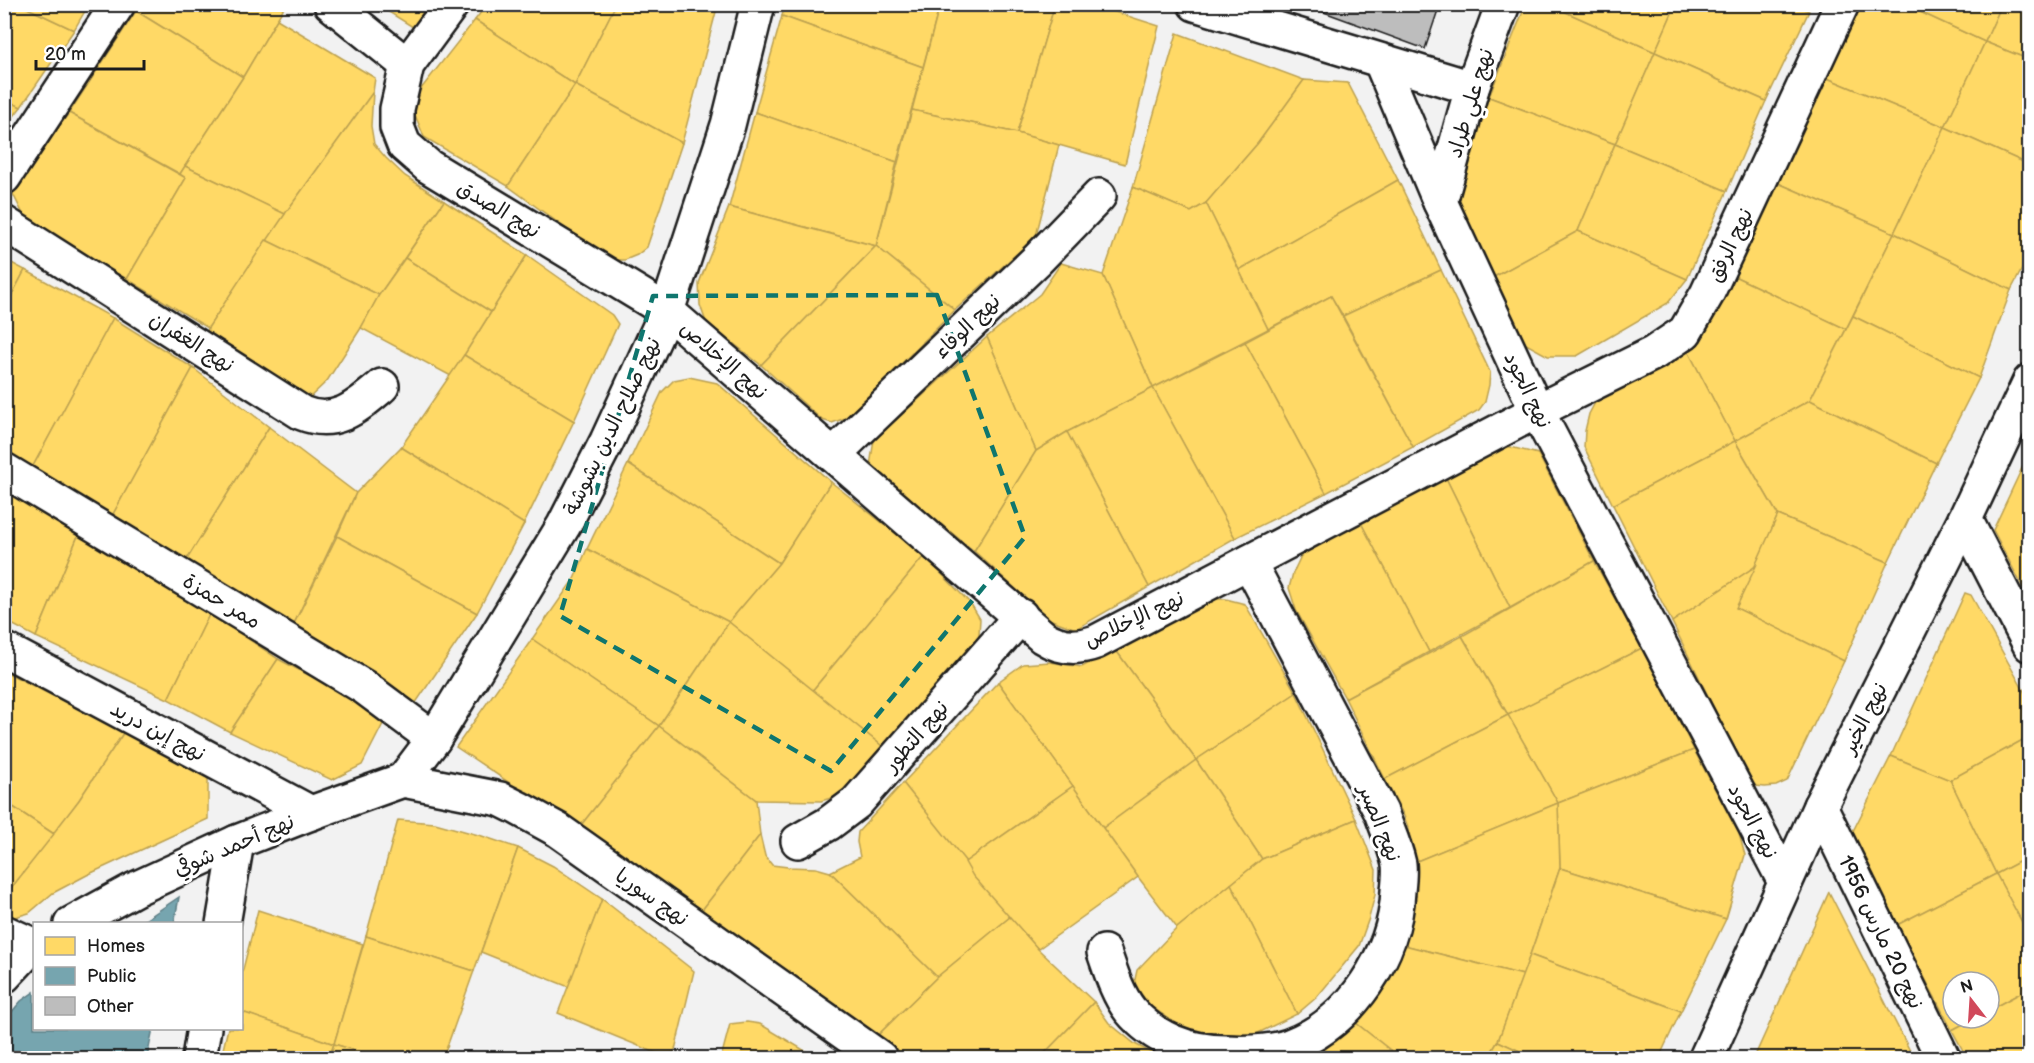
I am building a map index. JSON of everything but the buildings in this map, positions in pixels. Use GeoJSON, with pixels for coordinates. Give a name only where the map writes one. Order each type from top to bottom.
{"type":"FeatureCollection","features":[{"type":"Feature","properties":{"kind":"street"},"geometry":{"type":"LineString","coordinates":[[4,177],[118,4]]}},
{"type":"Feature","properties":{"kind":"street"},"geometry":{"type":"LineString","coordinates":[[331,4],[407,65]]}},
{"type":"Feature","properties":{"kind":"street","name":"نهج الصدق"},"geometry":{"type":"LineString","coordinates":[[452,4],[407,65],[397,116],[404,145],[428,166],[667,311]]}},
{"type":"Feature","properties":{"kind":"street","name":"نهج صلاح الدين بشوشة"},"geometry":{"type":"LineString","coordinates":[[403,780],[434,739],[564,525],[607,441],[667,311],[728,125],[758,4]]}},
{"type":"Feature","properties":{"kind":"street"},"geometry":{"type":"LineString","coordinates":[[1195,4],[1472,88]]}},
{"type":"Feature","properties":{"kind":"street","name":"نهج علي طراد"},"geometry":{"type":"LineString","coordinates":[[1440,202],[1472,88],[1503,4]]}},
{"type":"Feature","properties":{"kind":"street","name":"نهج الرفق"},"geometry":{"type":"LineString","coordinates":[[1537,411],[1654,353],[1685,332],[1707,294],[1842,4]]}},
{"type":"Feature","properties":{"kind":"street","name":"نهج الجود"},"geometry":{"type":"LineString","coordinates":[[1381,62],[1440,202],[1537,411],[1785,882]]}},
{"type":"Feature","properties":{"kind":"street","name":"نهج الوفاء"},"geometry":{"type":"LineString","coordinates":[[834,454],[1037,260],[1099,196]]}},
{"type":"Feature","properties":{"kind":"street","name":"نهج الغفران"},"geometry":{"type":"LineString","coordinates":[[4,223],[309,416],[327,418],[341,415],[352,410],[382,386]]}},
{"type":"Feature","properties":{"kind":"street","name":"نهج الإخلاص"},"geometry":{"type":"LineString","coordinates":[[667,311],[1021,616],[1042,637],[1064,646],[1085,646],[1537,411]]}},
{"type":"Feature","properties":{"kind":"street","name":"نهج الخير"},"geometry":{"type":"LineString","coordinates":[[1706,1059],[1820,806],[1965,519],[2030,381]]}},
{"type":"Feature","properties":{"kind":"street","name":"ممر حمزة"},"geometry":{"type":"LineString","coordinates":[[4,470],[364,687],[434,739]]}},
{"type":"Feature","properties":{"kind":"street"},"geometry":{"type":"LineString","coordinates":[[1965,519],[2030,645]]}},
{"type":"Feature","properties":{"kind":"street","name":"نهج الصبر"},"geometry":{"type":"LineString","coordinates":[[1104,952],[1119,994],[1130,1010],[1144,1024],[1164,1038],[1184,1047],[1213,1052],[1266,1052],[1290,1046],[1310,1035],[1351,1004],[1379,961],[1391,934],[1398,910],[1399,865],[1390,834],[1381,812],[1249,562]]}},
{"type":"Feature","properties":{"kind":"street","name":"نهج التطور"},"geometry":{"type":"LineString","coordinates":[[798,841],[828,824],[856,803],[1021,616]]}},
{"type":"Feature","properties":{"kind":"street","name":"نهج إبن دريد"},"geometry":{"type":"LineString","coordinates":[[4,649],[311,813]]}},
{"type":"Feature","properties":{"kind":"street","name":"نهج أحمد شوقي"},"geometry":{"type":"LineString","coordinates":[[75,922],[135,889],[237,842],[403,780]]}},
{"type":"Feature","properties":{"kind":"street","name":"نهج سوريا"},"geometry":{"type":"LineString","coordinates":[[403,780],[500,800],[558,830],[880,1059]]}},
{"type":"Feature","properties":{"kind":"street","name":"نهج 20 مارس 1956"},"geometry":{"type":"LineString","coordinates":[[1820,806],[1943,1059]]}},
{"type":"Feature","properties":{"kind":"street"},"geometry":{"type":"LineString","coordinates":[[223,922],[237,842]]}},
{"type":"Feature","properties":{"kind":"street"},"geometry":{"type":"LineString","coordinates":[[4,976],[24,940]]}},
{"type":"Feature","properties":{"kind":"street"},"geometry":{"type":"LineString","coordinates":[[199,1059],[204,1030]]}},
{"type":"Feature","properties":{"kind":"highlighted area"},"geometry":{"type":"Polygon","coordinates":[[[937,295],[1025,537],[831,771],[560,616],[653,296],[937,295]]]}}]}
